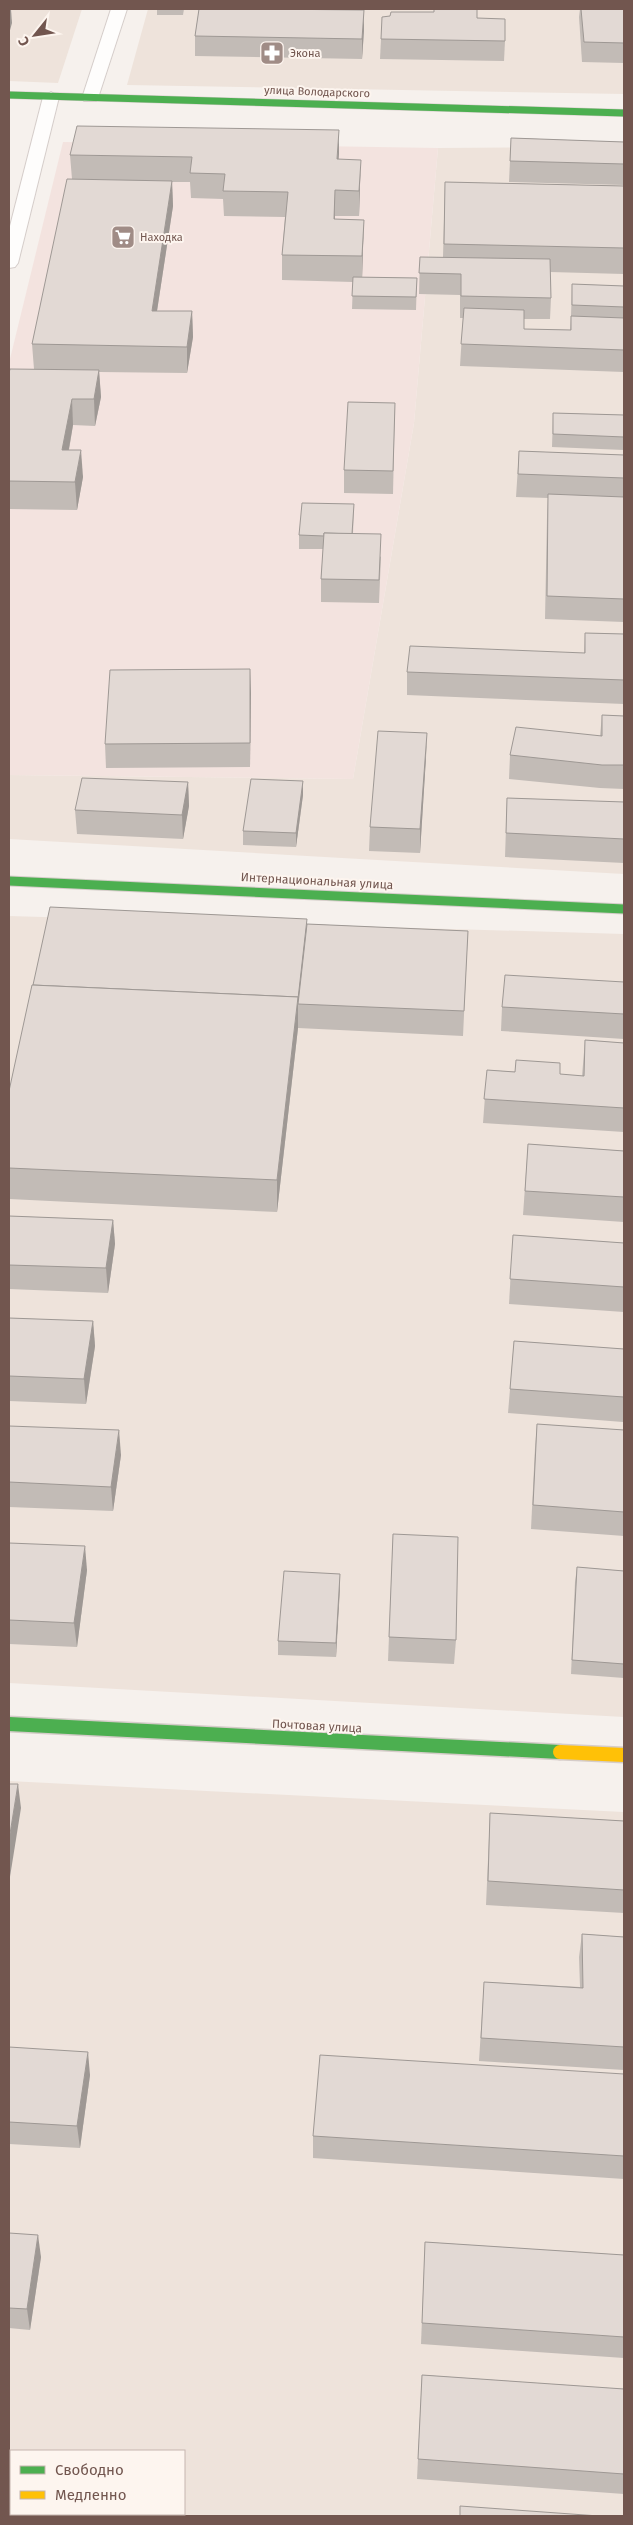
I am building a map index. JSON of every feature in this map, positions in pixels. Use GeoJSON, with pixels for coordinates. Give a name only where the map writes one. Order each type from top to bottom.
{"type":"FeatureCollection","features":[{"type":"Feature","properties":{"kind":"street"},"geometry":{"type":"LineString","coordinates":[[90,98],[119,9]]}},
{"type":"Feature","properties":{"kind":"street","name":"улица Володарского"},"geometry":{"type":"LineString","coordinates":[[9,96],[624,114]]}},
{"type":"Feature","properties":{"kind":"street"},"geometry":{"type":"LineString","coordinates":[[9,263],[51,97]]}},
{"type":"Feature","properties":{"kind":"street","name":"Интернациональная улица"},"geometry":{"type":"LineString","coordinates":[[9,881],[624,908]]}},
{"type":"Feature","properties":{"kind":"street","name":"Почтовая улица"},"geometry":{"type":"LineString","coordinates":[[9,1724],[624,1755]]}},
{"type":"Feature","properties":{"kind":"shaded area"},"geometry":{"type":"Polygon","coordinates":[[[9,9],[82,9],[58,83],[9,81],[9,9]]]}},
{"type":"Feature","properties":{"kind":"shaded area"},"geometry":{"type":"Polygon","coordinates":[[[148,9],[624,9],[624,94],[127,85],[148,9]]]}},
{"type":"Feature","properties":{"kind":"shaded area"},"geometry":{"type":"Polygon","coordinates":[[[63,142],[438,148],[414,423],[353,779],[9,775],[9,363],[63,142]]]}},
{"type":"Feature","properties":{"kind":"shaded area"},"geometry":{"type":"Polygon","coordinates":[[[624,147],[624,874],[9,839],[9,775],[353,779],[414,423],[438,148],[624,147]]]}},
{"type":"Feature","properties":{"kind":"shaded area"},"geometry":{"type":"Polygon","coordinates":[[[9,916],[624,934],[624,1717],[9,1683],[9,916]]]}},
{"type":"Feature","properties":{"kind":"shaded area"},"geometry":{"type":"Polygon","coordinates":[[[9,1781],[624,1812],[624,2516],[9,2516],[9,1781]]]}},
{"type":"Feature","properties":{"kind":"building"},"geometry":{"type":"Polygon","coordinates":[[[199,9],[364,10],[362,39],[195,36],[199,9]]]}},
{"type":"Feature","properties":{"kind":"building"},"geometry":{"type":"Polygon","coordinates":[[[434,9],[477,9],[477,18],[505,19],[505,41],[381,39],[382,17],[390,16],[391,12],[434,12],[434,9]]]}},
{"type":"Feature","properties":{"kind":"building"},"geometry":{"type":"Polygon","coordinates":[[[581,9],[624,9],[624,43],[584,42],[581,9]]]}},
{"type":"Feature","properties":{"kind":"building"},"geometry":{"type":"Polygon","coordinates":[[[77,126],[339,130],[337,159],[361,160],[359,191],[335,190],[334,219],[364,220],[362,256],[282,255],[288,192],[223,191],[225,174],[190,173],[192,157],[70,155],[77,126]]]}},
{"type":"Feature","properties":{"kind":"building"},"geometry":{"type":"Polygon","coordinates":[[[511,138],[624,142],[624,164],[510,161],[511,138]]]}},
{"type":"Feature","properties":{"kind":"building"},"geometry":{"type":"Polygon","coordinates":[[[67,179],[172,181],[152,311],[192,311],[187,347],[32,344],[67,179]]]}},
{"type":"Feature","properties":{"kind":"building"},"geometry":{"type":"Polygon","coordinates":[[[445,182],[624,186],[624,248],[444,244],[445,182]]]}},
{"type":"Feature","properties":{"kind":"building"},"geometry":{"type":"Polygon","coordinates":[[[420,257],[550,259],[551,298],[461,296],[461,274],[419,273],[420,257]]]}},
{"type":"Feature","properties":{"kind":"building"},"geometry":{"type":"Polygon","coordinates":[[[353,277],[417,278],[416,297],[352,296],[353,277]]]}},
{"type":"Feature","properties":{"kind":"building"},"geometry":{"type":"Polygon","coordinates":[[[572,284],[624,286],[624,307],[572,305],[572,284]]]}},
{"type":"Feature","properties":{"kind":"building"},"geometry":{"type":"Polygon","coordinates":[[[464,308],[524,310],[524,329],[571,330],[571,316],[624,318],[624,350],[461,344],[464,308]]]}},
{"type":"Feature","properties":{"kind":"building"},"geometry":{"type":"Polygon","coordinates":[[[10,369],[99,370],[94,399],[72,399],[62,450],[81,450],[75,482],[9,481],[10,369]]]}},
{"type":"Feature","properties":{"kind":"building"},"geometry":{"type":"Polygon","coordinates":[[[348,402],[395,403],[393,471],[344,470],[348,402]]]}},
{"type":"Feature","properties":{"kind":"building"},"geometry":{"type":"Polygon","coordinates":[[[553,413],[624,415],[624,437],[553,434],[553,413]]]}},
{"type":"Feature","properties":{"kind":"building"},"geometry":{"type":"Polygon","coordinates":[[[519,451],[624,455],[624,478],[518,474],[519,451]]]}},
{"type":"Feature","properties":{"kind":"building"},"geometry":{"type":"Polygon","coordinates":[[[548,494],[624,497],[624,599],[547,596],[548,494]]]}},
{"type":"Feature","properties":{"kind":"building"},"geometry":{"type":"Polygon","coordinates":[[[302,503],[354,504],[352,534],[324,533],[324,536],[299,535],[302,503]]]}},
{"type":"Feature","properties":{"kind":"building"},"geometry":{"type":"Polygon","coordinates":[[[324,533],[381,534],[379,580],[321,579],[324,533]]]}},
{"type":"Feature","properties":{"kind":"building"},"geometry":{"type":"Polygon","coordinates":[[[585,633],[624,634],[624,680],[407,672],[410,646],[585,653],[585,633]]]}},
{"type":"Feature","properties":{"kind":"building"},"geometry":{"type":"Polygon","coordinates":[[[250,669],[250,743],[105,744],[110,670],[250,669]]]}},
{"type":"Feature","properties":{"kind":"building"},"geometry":{"type":"Polygon","coordinates":[[[602,715],[624,716],[624,765],[602,765],[510,755],[516,727],[602,736],[602,715]]]}},
{"type":"Feature","properties":{"kind":"building"},"geometry":{"type":"Polygon","coordinates":[[[378,731],[427,733],[420,829],[370,827],[378,731]]]}},
{"type":"Feature","properties":{"kind":"building"},"geometry":{"type":"Polygon","coordinates":[[[82,778],[188,782],[182,815],[75,810],[82,778]]]}},
{"type":"Feature","properties":{"kind":"building"},"geometry":{"type":"Polygon","coordinates":[[[251,779],[303,781],[296,833],[243,831],[251,779]]]}},
{"type":"Feature","properties":{"kind":"building"},"geometry":{"type":"Polygon","coordinates":[[[507,798],[624,802],[624,839],[506,833],[507,798]]]}},
{"type":"Feature","properties":{"kind":"building"},"geometry":{"type":"Polygon","coordinates":[[[50,907],[307,919],[298,999],[298,997],[33,985],[50,907]]]}},
{"type":"Feature","properties":{"kind":"building"},"geometry":{"type":"Polygon","coordinates":[[[307,924],[468,931],[464,1011],[298,1004],[307,924]]]}},
{"type":"Feature","properties":{"kind":"building"},"geometry":{"type":"Polygon","coordinates":[[[505,975],[624,982],[624,1014],[502,1007],[505,975]]]}},
{"type":"Feature","properties":{"kind":"building"},"geometry":{"type":"Polygon","coordinates":[[[32,985],[298,997],[277,1180],[9,1168],[9,1091],[32,985]]]}},
{"type":"Feature","properties":{"kind":"building"},"geometry":{"type":"Polygon","coordinates":[[[585,1040],[624,1043],[624,1108],[484,1099],[487,1070],[515,1072],[516,1060],[560,1063],[560,1074],[584,1076],[585,1040]]]}},
{"type":"Feature","properties":{"kind":"building"},"geometry":{"type":"Polygon","coordinates":[[[528,1144],[624,1151],[624,1197],[525,1191],[528,1144]]]}},
{"type":"Feature","properties":{"kind":"building"},"geometry":{"type":"Polygon","coordinates":[[[9,1216],[113,1220],[106,1268],[9,1265],[9,1216]]]}},
{"type":"Feature","properties":{"kind":"building"},"geometry":{"type":"Polygon","coordinates":[[[513,1235],[624,1243],[624,1287],[510,1279],[513,1235]]]}},
{"type":"Feature","properties":{"kind":"building"},"geometry":{"type":"Polygon","coordinates":[[[9,1318],[93,1321],[84,1379],[9,1376],[9,1318]]]}},
{"type":"Feature","properties":{"kind":"building"},"geometry":{"type":"Polygon","coordinates":[[[514,1341],[624,1349],[624,1397],[510,1389],[514,1341]]]}},
{"type":"Feature","properties":{"kind":"building"},"geometry":{"type":"Polygon","coordinates":[[[537,1424],[624,1430],[624,1512],[533,1505],[537,1424]]]}},
{"type":"Feature","properties":{"kind":"building"},"geometry":{"type":"Polygon","coordinates":[[[9,1426],[119,1430],[111,1487],[9,1482],[9,1426]]]}},
{"type":"Feature","properties":{"kind":"building"},"geometry":{"type":"Polygon","coordinates":[[[393,1534],[458,1537],[456,1640],[389,1637],[393,1534]]]}},
{"type":"Feature","properties":{"kind":"building"},"geometry":{"type":"Polygon","coordinates":[[[9,1543],[85,1546],[74,1623],[9,1620],[9,1543]]]}},
{"type":"Feature","properties":{"kind":"building"},"geometry":{"type":"Polygon","coordinates":[[[577,1567],[624,1571],[624,1664],[572,1660],[577,1567]]]}},
{"type":"Feature","properties":{"kind":"building"},"geometry":{"type":"Polygon","coordinates":[[[284,1571],[340,1574],[336,1643],[278,1641],[284,1571]]]}},
{"type":"Feature","properties":{"kind":"building"},"geometry":{"type":"Polygon","coordinates":[[[9,1784],[18,1784],[9,1840],[9,1784]]]}},
{"type":"Feature","properties":{"kind":"building"},"geometry":{"type":"Polygon","coordinates":[[[490,1813],[624,1821],[624,1890],[488,1881],[490,1813]]]}},
{"type":"Feature","properties":{"kind":"building"},"geometry":{"type":"Polygon","coordinates":[[[582,1934],[624,1937],[624,2047],[481,2038],[484,1982],[583,1988],[582,1934]]]}},
{"type":"Feature","properties":{"kind":"building"},"geometry":{"type":"Polygon","coordinates":[[[9,2047],[88,2052],[77,2126],[9,2122],[9,2047]]]}},
{"type":"Feature","properties":{"kind":"building"},"geometry":{"type":"Polygon","coordinates":[[[320,2055],[624,2074],[624,2156],[313,2136],[320,2055]]]}},
{"type":"Feature","properties":{"kind":"building"},"geometry":{"type":"Polygon","coordinates":[[[9,2233],[38,2235],[27,2309],[9,2308],[9,2233]]]}},
{"type":"Feature","properties":{"kind":"building"},"geometry":{"type":"Polygon","coordinates":[[[425,2242],[624,2255],[624,2337],[422,2323],[425,2242]]]}},
{"type":"Feature","properties":{"kind":"building"},"geometry":{"type":"Polygon","coordinates":[[[422,2375],[624,2389],[624,2474],[418,2459],[422,2375]]]}},
{"type":"Feature","properties":{"kind":"building"},"geometry":{"type":"Polygon","coordinates":[[[460,2506],[599,2516],[460,2516],[460,2506]]]}},
{"type":"Feature","properties":{"kind":"traffic: fast"},"geometry":{"type":"LineString","coordinates":[[9,95],[624,113]]}},
{"type":"Feature","properties":{"kind":"traffic: fast"},"geometry":{"type":"LineString","coordinates":[[9,881],[624,909]]}},
{"type":"Feature","properties":{"kind":"traffic: fast"},"geometry":{"type":"LineString","coordinates":[[9,1724],[560,1752]]}},
{"type":"Feature","properties":{"kind":"traffic: slow"},"geometry":{"type":"LineString","coordinates":[[560,1752],[624,1755]]}},
{"type":"Feature","properties":{"kind":"place","name":"Экона"},"geometry":{"type":"Point","coordinates":[272,53]}},
{"type":"Feature","properties":{"kind":"place","name":"Находка"},"geometry":{"type":"Point","coordinates":[123,237]}}]}
